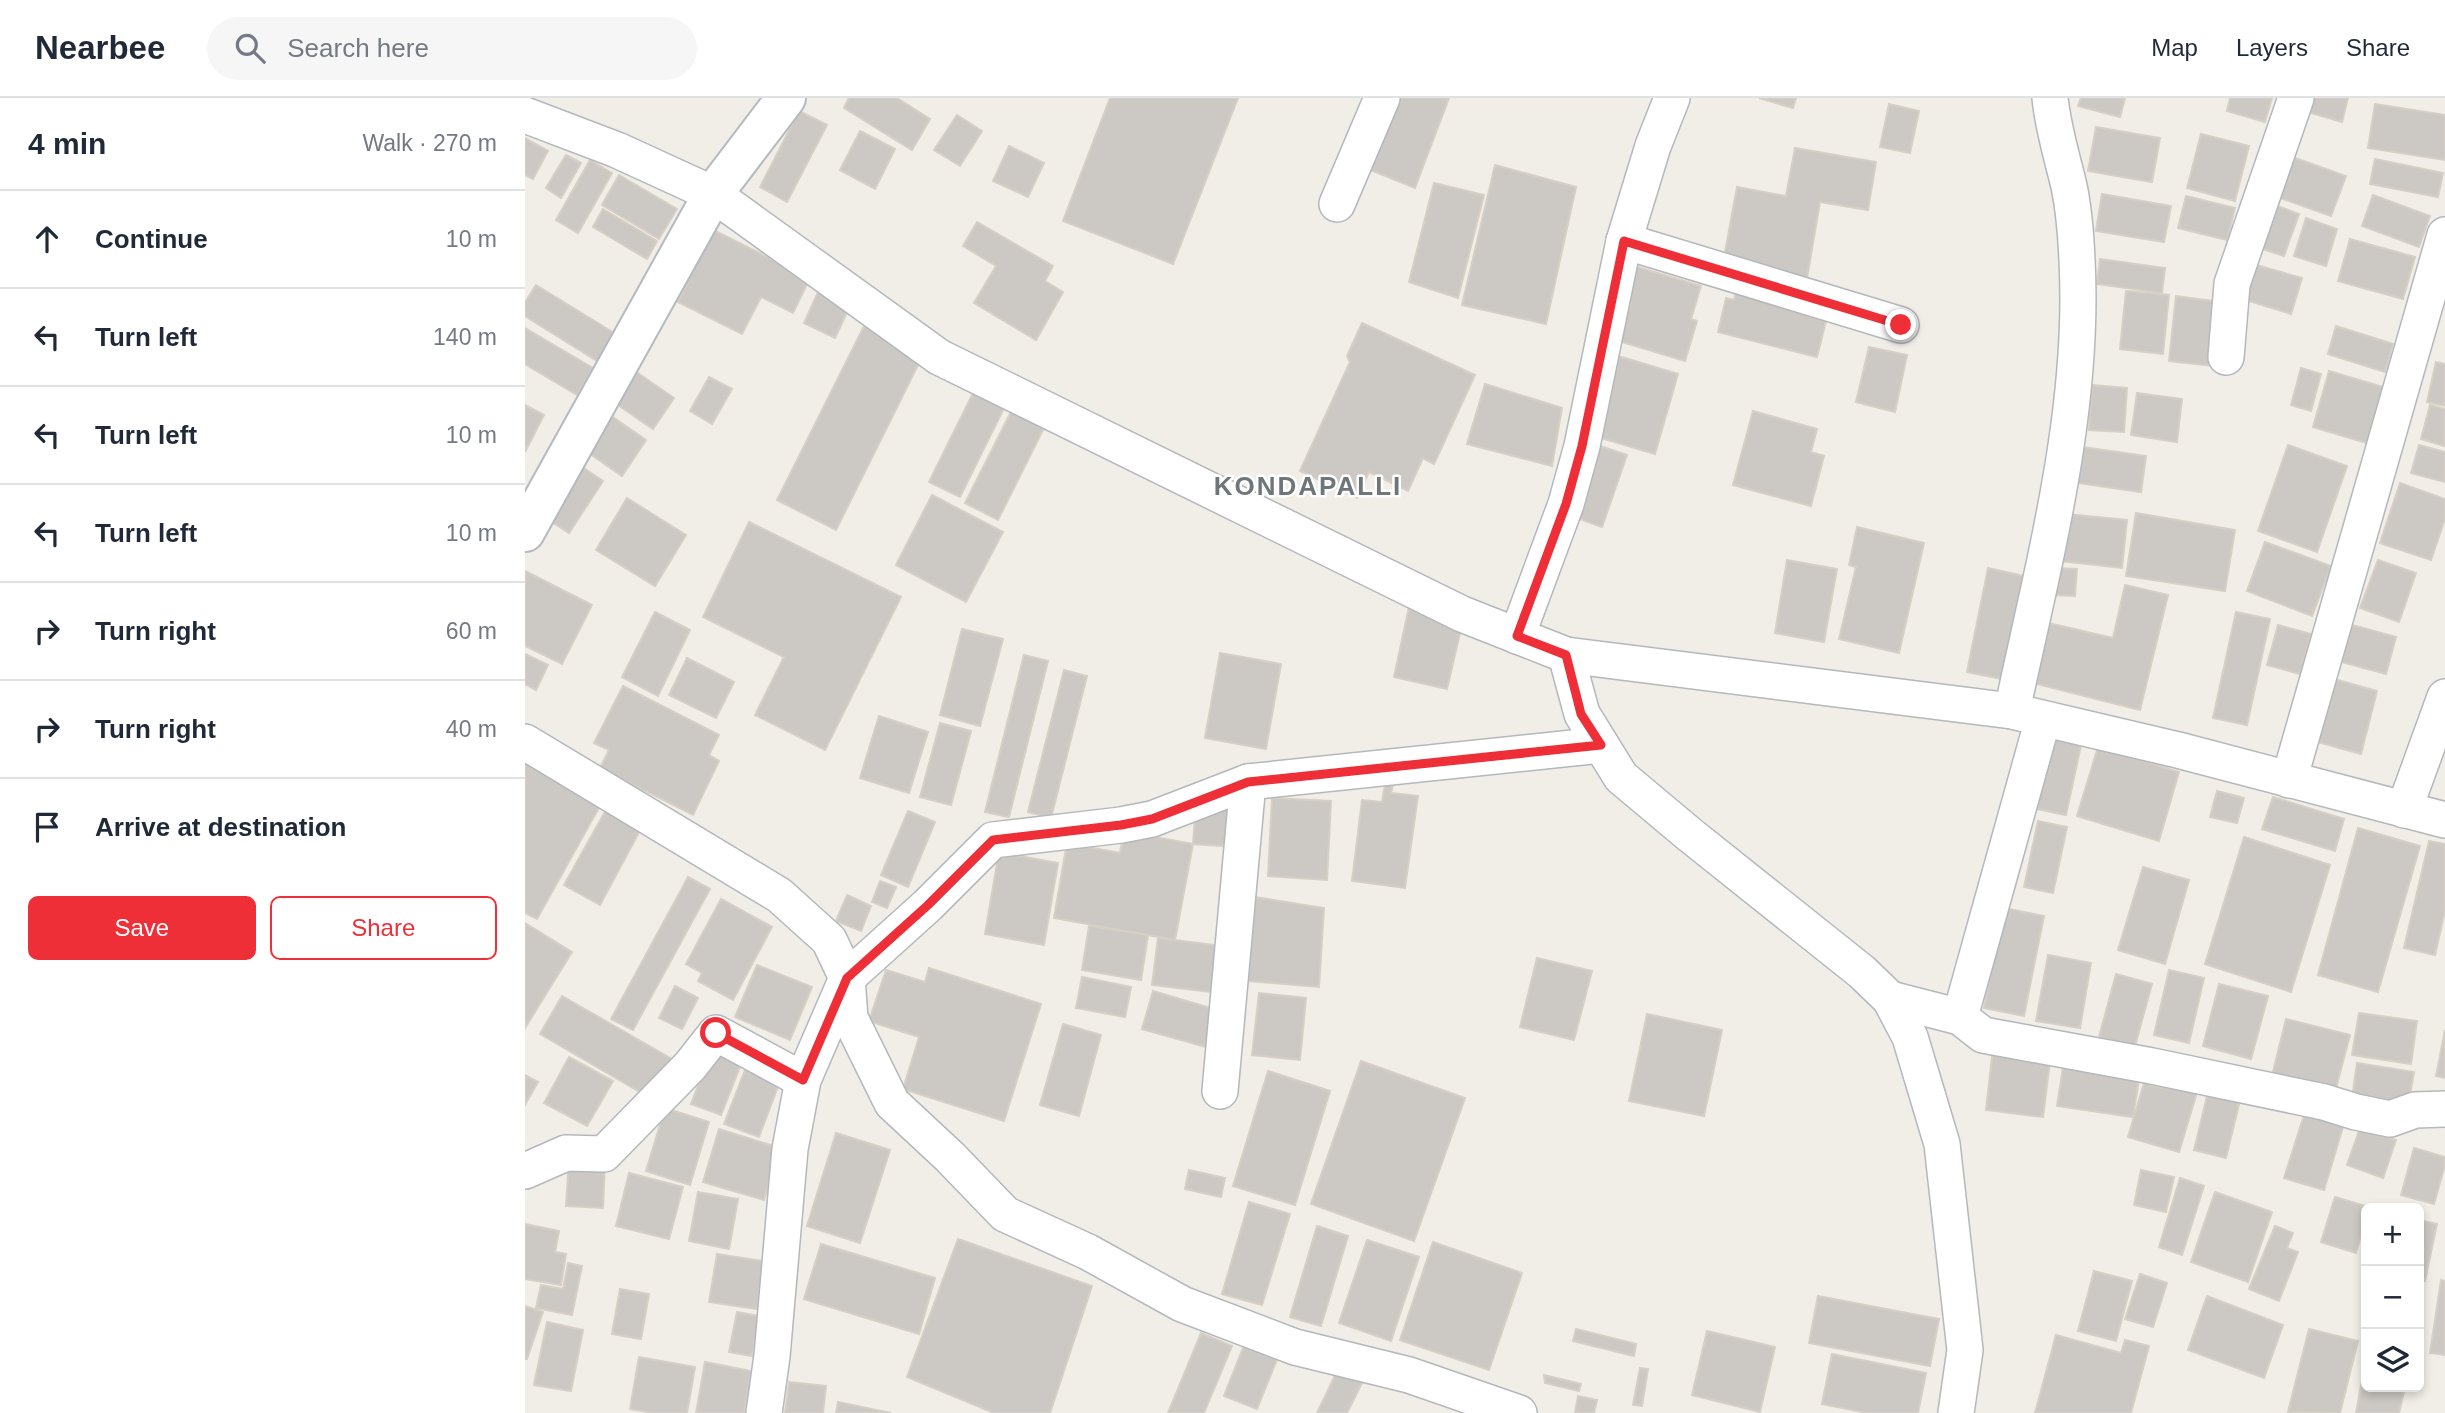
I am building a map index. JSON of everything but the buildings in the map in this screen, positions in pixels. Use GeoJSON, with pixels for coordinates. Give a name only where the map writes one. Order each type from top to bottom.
{"type":"FeatureCollection","features":[{"type":"Feature","properties":{"kind":"street"},"geometry":{"type":"LineString","coordinates":[[525,532],[713,194],[786,98]]}},
{"type":"Feature","properties":{"kind":"street"},"geometry":{"type":"LineString","coordinates":[[1337,204],[1383,98]]}},
{"type":"Feature","properties":{"kind":"street"},"geometry":{"type":"LineString","coordinates":[[1517,636],[1566,504],[1582,446],[1624,241],[1653,146],[1672,98]]}},
{"type":"Feature","properties":{"kind":"street"},"geometry":{"type":"LineString","coordinates":[[1960,1017],[2027,715],[2052,518],[2071,413],[2078,353],[2077,260],[2071,204],[2050,98]]}},
{"type":"Feature","properties":{"kind":"street"},"geometry":{"type":"LineString","coordinates":[[2226,357],[2232,284],[2296,98]]}},
{"type":"Feature","properties":{"kind":"street"},"geometry":{"type":"LineString","coordinates":[[525,115],[617,150],[713,194],[939,357],[1462,614],[1566,655],[2027,715],[2178,750],[2445,820]]}},
{"type":"Feature","properties":{"kind":"street"},"geometry":{"type":"LineString","coordinates":[[2289,780],[2445,235]]}},
{"type":"Feature","properties":{"kind":"street"},"geometry":{"type":"LineString","coordinates":[[1624,241],[1901,325]]}},
{"type":"Feature","properties":{"kind":"street"},"geometry":{"type":"LineString","coordinates":[[1566,655],[1581,714],[1621,777],[1862,972],[1889,999],[1910,1037],[1942,1144],[1965,1350],[1956,1413]]}},
{"type":"Feature","properties":{"kind":"street"},"geometry":{"type":"LineString","coordinates":[[2404,810],[2445,697]]}},
{"type":"Feature","properties":{"kind":"street"},"geometry":{"type":"LineString","coordinates":[[525,742],[779,895],[829,940],[847,978],[850,1018],[892,1103],[1005,1214],[1088,1252],[1182,1304],[1295,1347],[1409,1375],[1519,1413]]}},
{"type":"Feature","properties":{"kind":"street"},"geometry":{"type":"LineString","coordinates":[[764,1413],[772,1356],[790,1149],[803,1080],[847,978],[928,905],[993,840],[1152,819],[1248,782],[1601,745]]}},
{"type":"Feature","properties":{"kind":"street"},"geometry":{"type":"LineString","coordinates":[[1220,1091],[1248,782]]}},
{"type":"Feature","properties":{"kind":"street"},"geometry":{"type":"LineString","coordinates":[[1889,999],[1960,1017],[1983,1035],[2152,1066],[2324,1102],[2390,1119],[2415,1110],[2445,1109]]}},
{"type":"Feature","properties":{"kind":"street"},"geometry":{"type":"LineString","coordinates":[[525,1171],[566,1153],[604,1154],[690,1066],[716,1033],[803,1080]]}},
{"type":"Feature","properties":{"kind":"district","name":"KONDAPALLI"},"geometry":{"type":"Point","coordinates":[1308,486]}},
{"type":"Feature","properties":{"kind":"route"},"geometry":{"type":"LineString","coordinates":[[716,1033],[803,1080],[847,978],[928,905],[993,840],[1152,819],[1248,782],[1601,745],[1581,714],[1566,655],[1517,636],[1566,504],[1582,446],[1624,241],[1901,325]]}}]}
